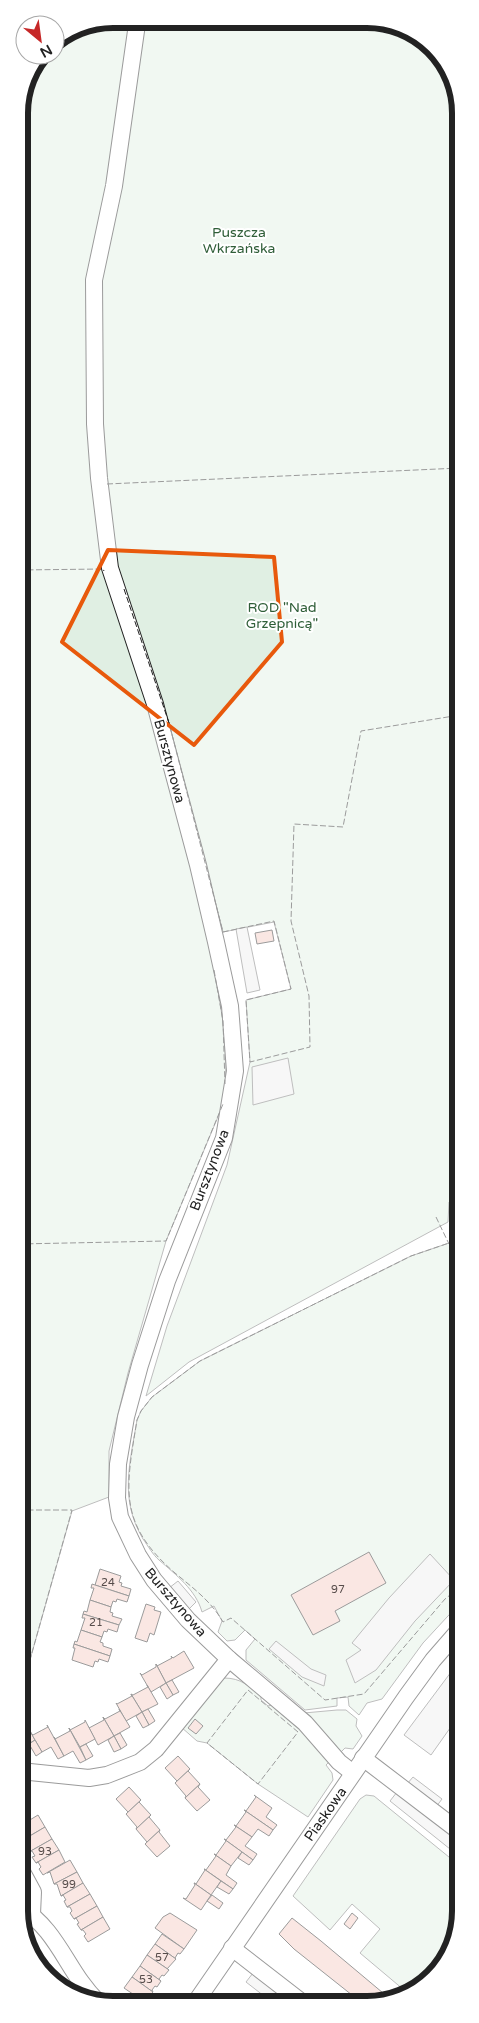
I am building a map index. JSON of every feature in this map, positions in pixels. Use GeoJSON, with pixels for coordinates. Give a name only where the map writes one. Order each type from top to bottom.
{"type":"FeatureCollection","features":[{"type":"Feature","properties":{"kind":"street","name":"Bursztynowa"},"geometry":{"type":"LineString","coordinates":[[136,28],[114,186],[94,280],[94,424],[101,498],[110,568],[155,704],[198,865],[230,1006],[235,1063],[233,1090],[224,1138],[157,1308],[140,1365],[126,1417],[118,1464],[117,1498],[120,1517],[127,1534],[154,1580],[188,1620],[229,1659],[304,1723],[339,1762],[353,1773]]}},
{"type":"Feature","properties":{"kind":"street","name":"Piaskowa"},"geometry":{"type":"LineString","coordinates":[[200,1996],[420,1676],[451,1639]]}},
{"type":"Feature","properties":{"kind":"street"},"geometry":{"type":"LineString","coordinates":[[28,1772],[90,1778],[107,1775],[140,1762],[156,1749],[229,1659]]}},
{"type":"Feature","properties":{"kind":"street"},"geometry":{"type":"LineString","coordinates":[[363,1758],[451,1825]]}},
{"type":"Feature","properties":{"kind":"street"},"geometry":{"type":"LineString","coordinates":[[28,1883],[33,1892],[28,1905]]}},
{"type":"Feature","properties":{"kind":"street"},"geometry":{"type":"LineString","coordinates":[[28,1912],[53,1936],[89,1992]]}},
{"type":"Feature","properties":{"kind":"street"},"geometry":{"type":"LineString","coordinates":[[232,1948],[294,1996]]}},
{"type":"Feature","properties":{"kind":"highlighted area"},"geometry":{"type":"Polygon","coordinates":[[[108,550],[274,557],[282,642],[194,745],[62,642],[108,550]]]}},
{"type":"Feature","properties":{"kind":"green space"},"geometry":{"type":"Polygon","coordinates":[[[367,28],[383,29],[399,34],[418,45],[434,61],[443,75],[449,90],[452,112],[451,1201],[449,1202],[448,1222],[189,1362],[146,1396],[167,1326],[227,1165],[250,1062],[246,1000],[291,989],[274,922],[223,932],[169,723],[124,589],[95,483],[210,944],[223,1021],[226,1063],[225,1100],[166,1241],[128,1373],[109,1451],[109,1497],[72,1511],[28,1667],[28,107],[34,80],[42,65],[65,65],[65,42],[80,34],[96,29],[367,28]]]}},
{"type":"Feature","properties":{"kind":"green space"},"geometry":{"type":"Polygon","coordinates":[[[449,1243],[451,1248],[451,1613],[423,1643],[382,1699],[367,1703],[359,1715],[349,1706],[348,1697],[337,1698],[337,1706],[305,1710],[246,1660],[246,1650],[255,1639],[245,1630],[235,1640],[227,1641],[218,1632],[222,1621],[214,1606],[202,1612],[190,1590],[157,1558],[143,1539],[131,1510],[128,1481],[137,1420],[141,1411],[152,1397],[200,1361],[411,1256],[449,1243]]]}},
{"type":"Feature","properties":{"kind":"green space"},"geometry":{"type":"Polygon","coordinates":[[[224,1678],[240,1681],[253,1689],[268,1706],[272,1705],[301,1729],[329,1762],[326,1765],[332,1773],[333,1780],[308,1817],[258,1784],[207,1743],[197,1741],[181,1727],[218,1680],[224,1678]]]}},
{"type":"Feature","properties":{"kind":"green space"},"geometry":{"type":"Polygon","coordinates":[[[346,1710],[357,1719],[356,1726],[362,1736],[353,1749],[345,1748],[340,1753],[304,1713],[346,1710]]]}},
{"type":"Feature","properties":{"kind":"green space"},"geometry":{"type":"Polygon","coordinates":[[[366,1795],[374,1796],[451,1859],[451,1916],[445,1943],[430,1967],[418,1978],[402,1988],[360,1953],[380,1929],[352,1904],[330,1930],[293,1896],[360,1799],[366,1795]]]}},
{"type":"Feature","properties":{"kind":"shaded area"},"geometry":{"type":"Polygon","coordinates":[[[247,927],[260,990],[247,993],[236,929],[247,927]]]}},
{"type":"Feature","properties":{"kind":"shaded area"},"geometry":{"type":"Polygon","coordinates":[[[288,1058],[294,1094],[253,1105],[252,1067],[288,1058]]]}},
{"type":"Feature","properties":{"kind":"shaded area"},"geometry":{"type":"Polygon","coordinates":[[[430,1554],[451,1577],[451,1583],[415,1621],[376,1670],[355,1683],[346,1660],[361,1650],[352,1643],[389,1598],[430,1554]]]}},
{"type":"Feature","properties":{"kind":"shaded area"},"geometry":{"type":"Polygon","coordinates":[[[178,1581],[196,1602],[188,1610],[169,1588],[178,1581]]]}},
{"type":"Feature","properties":{"kind":"shaded area"},"geometry":{"type":"Polygon","coordinates":[[[276,1641],[311,1669],[326,1675],[324,1686],[302,1677],[269,1649],[276,1641]]]}},
{"type":"Feature","properties":{"kind":"shaded area"},"geometry":{"type":"Polygon","coordinates":[[[451,1672],[451,1727],[431,1755],[404,1735],[451,1672]]]}},
{"type":"Feature","properties":{"kind":"shaded area"},"geometry":{"type":"Polygon","coordinates":[[[413,1777],[442,1799],[436,1807],[407,1784],[413,1777]]]}},
{"type":"Feature","properties":{"kind":"shaded area"},"geometry":{"type":"Polygon","coordinates":[[[397,1792],[451,1835],[451,1850],[390,1801],[397,1792]]]}},
{"type":"Feature","properties":{"kind":"shaded area"},"geometry":{"type":"Polygon","coordinates":[[[253,1973],[283,1996],[264,1996],[246,1982],[253,1973]]]}},
{"type":"Feature","properties":{"kind":"building"},"geometry":{"type":"Polygon","coordinates":[[[272,930],[274,941],[257,944],[255,933],[272,930]]]}},
{"type":"Feature","properties":{"kind":"building"},"geometry":{"type":"Polygon","coordinates":[[[369,1552],[386,1583],[335,1611],[340,1621],[313,1635],[291,1595],[369,1552]]]}},
{"type":"Feature","properties":{"kind":"building"},"geometry":{"type":"Polygon","coordinates":[[[100,1569],[121,1576],[119,1582],[122,1583],[121,1586],[131,1589],[129,1596],[95,1585],[100,1569]]]}},
{"type":"Feature","properties":{"kind":"building"},"geometry":{"type":"Polygon","coordinates":[[[92,1584],[129,1596],[127,1602],[117,1599],[116,1602],[113,1601],[111,1607],[90,1600],[94,1588],[91,1588],[92,1584]]]}},
{"type":"Feature","properties":{"kind":"building"},"geometry":{"type":"Polygon","coordinates":[[[90,1600],[111,1607],[110,1612],[113,1613],[112,1616],[122,1619],[119,1625],[83,1614],[84,1611],[87,1612],[90,1600]]]}},
{"type":"Feature","properties":{"kind":"building"},"geometry":{"type":"Polygon","coordinates":[[[146,1604],[155,1607],[154,1610],[161,1612],[154,1635],[150,1633],[147,1642],[135,1638],[146,1604]]]}},
{"type":"Feature","properties":{"kind":"building"},"geometry":{"type":"Polygon","coordinates":[[[83,1614],[119,1625],[117,1632],[108,1629],[107,1632],[104,1631],[102,1637],[81,1630],[85,1618],[82,1618],[83,1614]]]}},
{"type":"Feature","properties":{"kind":"building"},"geometry":{"type":"Polygon","coordinates":[[[81,1630],[102,1637],[100,1642],[103,1643],[103,1646],[112,1649],[110,1656],[74,1644],[75,1641],[77,1642],[81,1630]]]}},
{"type":"Feature","properties":{"kind":"building"},"geometry":{"type":"Polygon","coordinates":[[[74,1644],[110,1656],[108,1662],[99,1659],[98,1662],[95,1661],[93,1667],[72,1660],[74,1644]]]}},
{"type":"Feature","properties":{"kind":"building"},"geometry":{"type":"Polygon","coordinates":[[[184,1651],[194,1668],[166,1683],[157,1666],[172,1658],[171,1656],[173,1658],[184,1651]]]}},
{"type":"Feature","properties":{"kind":"building"},"geometry":{"type":"Polygon","coordinates":[[[156,1664],[166,1683],[151,1692],[140,1673],[142,1675],[156,1667],[156,1664]]]}},
{"type":"Feature","properties":{"kind":"building"},"geometry":{"type":"Polygon","coordinates":[[[172,1680],[179,1692],[173,1695],[166,1683],[172,1680]]]}},
{"type":"Feature","properties":{"kind":"building"},"geometry":{"type":"Polygon","coordinates":[[[166,1683],[173,1695],[167,1699],[160,1687],[166,1683]]]}},
{"type":"Feature","properties":{"kind":"building"},"geometry":{"type":"Polygon","coordinates":[[[147,1685],[158,1704],[142,1712],[131,1694],[133,1695],[148,1687],[147,1685]]]}},
{"type":"Feature","properties":{"kind":"building"},"geometry":{"type":"Polygon","coordinates":[[[131,1694],[142,1712],[126,1721],[116,1703],[132,1696],[131,1694]]]}},
{"type":"Feature","properties":{"kind":"building"},"geometry":{"type":"Polygon","coordinates":[[[119,1709],[130,1727],[114,1736],[103,1717],[105,1719],[120,1711],[119,1709]]]}},
{"type":"Feature","properties":{"kind":"building"},"geometry":{"type":"Polygon","coordinates":[[[148,1709],[155,1721],[149,1725],[142,1712],[148,1709]]]}},
{"type":"Feature","properties":{"kind":"building"},"geometry":{"type":"Polygon","coordinates":[[[142,1712],[149,1725],[143,1728],[136,1716],[142,1712]]]}},
{"type":"Feature","properties":{"kind":"building"},"geometry":{"type":"Polygon","coordinates":[[[103,1717],[114,1736],[98,1745],[89,1728],[104,1720],[103,1717]]]}},
{"type":"Feature","properties":{"kind":"building"},"geometry":{"type":"Polygon","coordinates":[[[195,1719],[203,1726],[196,1734],[188,1728],[195,1719]]]}},
{"type":"Feature","properties":{"kind":"building"},"geometry":{"type":"Polygon","coordinates":[[[85,1720],[95,1739],[80,1747],[70,1730],[85,1722],[85,1720]]]}},
{"type":"Feature","properties":{"kind":"building"},"geometry":{"type":"Polygon","coordinates":[[[47,1725],[64,1756],[58,1759],[51,1747],[42,1752],[31,1733],[33,1735],[48,1727],[47,1725]]]}},
{"type":"Feature","properties":{"kind":"building"},"geometry":{"type":"Polygon","coordinates":[[[28,1727],[35,1740],[28,1744],[28,1727]]]}},
{"type":"Feature","properties":{"kind":"building"},"geometry":{"type":"Polygon","coordinates":[[[69,1728],[86,1760],[80,1763],[73,1751],[64,1756],[55,1739],[70,1731],[69,1728]]]}},
{"type":"Feature","properties":{"kind":"building"},"geometry":{"type":"Polygon","coordinates":[[[120,1733],[127,1745],[121,1749],[114,1736],[120,1733]]]}},
{"type":"Feature","properties":{"kind":"building"},"geometry":{"type":"Polygon","coordinates":[[[114,1736],[121,1749],[114,1752],[108,1740],[114,1736]]]}},
{"type":"Feature","properties":{"kind":"building"},"geometry":{"type":"Polygon","coordinates":[[[35,1740],[42,1752],[36,1756],[29,1744],[35,1740]]]}},
{"type":"Feature","properties":{"kind":"building"},"geometry":{"type":"Polygon","coordinates":[[[86,1744],[93,1756],[86,1760],[80,1747],[86,1744]]]}},
{"type":"Feature","properties":{"kind":"building"},"geometry":{"type":"Polygon","coordinates":[[[178,1756],[190,1769],[175,1783],[177,1781],[165,1768],[178,1756]]]}},
{"type":"Feature","properties":{"kind":"building"},"geometry":{"type":"Polygon","coordinates":[[[190,1769],[188,1771],[200,1784],[185,1798],[186,1796],[175,1783],[190,1769]]]}},
{"type":"Feature","properties":{"kind":"building"},"geometry":{"type":"Polygon","coordinates":[[[200,1784],[198,1787],[210,1800],[197,1811],[185,1798],[200,1784]]]}},
{"type":"Feature","properties":{"kind":"building"},"geometry":{"type":"Polygon","coordinates":[[[129,1787],[141,1800],[126,1814],[128,1812],[116,1799],[129,1787]]]}},
{"type":"Feature","properties":{"kind":"building"},"geometry":{"type":"Polygon","coordinates":[[[254,1795],[272,1808],[266,1817],[277,1825],[273,1830],[244,1810],[246,1811],[256,1797],[254,1795]]]}},
{"type":"Feature","properties":{"kind":"building"},"geometry":{"type":"Polygon","coordinates":[[[141,1800],[139,1802],[151,1815],[136,1829],[137,1827],[126,1814],[141,1800]]]}},
{"type":"Feature","properties":{"kind":"building"},"geometry":{"type":"Polygon","coordinates":[[[244,1810],[273,1830],[269,1836],[258,1829],[252,1837],[234,1825],[236,1826],[246,1812],[244,1810]]]}},
{"type":"Feature","properties":{"kind":"building"},"geometry":{"type":"Polygon","coordinates":[[[38,1815],[45,1827],[28,1837],[28,1821],[38,1815]]]}},
{"type":"Feature","properties":{"kind":"building"},"geometry":{"type":"Polygon","coordinates":[[[151,1815],[149,1817],[160,1830],[145,1844],[147,1842],[136,1829],[151,1815]]]}},
{"type":"Feature","properties":{"kind":"building"},"geometry":{"type":"Polygon","coordinates":[[[234,1825],[252,1837],[245,1846],[257,1854],[253,1860],[224,1839],[226,1840],[236,1827],[234,1825]]]}},
{"type":"Feature","properties":{"kind":"building"},"geometry":{"type":"Polygon","coordinates":[[[45,1827],[52,1839],[29,1852],[28,1837],[45,1827]]]}},
{"type":"Feature","properties":{"kind":"building"},"geometry":{"type":"Polygon","coordinates":[[[160,1830],[159,1832],[170,1846],[157,1857],[145,1844],[160,1830]]]}},
{"type":"Feature","properties":{"kind":"building"},"geometry":{"type":"Polygon","coordinates":[[[52,1839],[59,1850],[36,1863],[32,1857],[35,1856],[32,1851],[29,1852],[52,1839]]]}},
{"type":"Feature","properties":{"kind":"building"},"geometry":{"type":"Polygon","coordinates":[[[224,1839],[242,1852],[231,1866],[214,1854],[216,1855],[226,1841],[224,1839]]]}},
{"type":"Feature","properties":{"kind":"building"},"geometry":{"type":"Polygon","coordinates":[[[59,1850],[65,1862],[43,1875],[39,1869],[41,1867],[38,1862],[36,1863],[59,1850]]]}},
{"type":"Feature","properties":{"kind":"building"},"geometry":{"type":"Polygon","coordinates":[[[242,1852],[253,1860],[249,1865],[238,1858],[242,1852]]]}},
{"type":"Feature","properties":{"kind":"building"},"geometry":{"type":"Polygon","coordinates":[[[214,1854],[231,1866],[226,1875],[237,1883],[233,1889],[204,1869],[206,1870],[216,1856],[214,1854]]]}},
{"type":"Feature","properties":{"kind":"building"},"geometry":{"type":"Polygon","coordinates":[[[70,1860],[77,1872],[54,1884],[50,1872],[47,1873],[70,1860]]]}},
{"type":"Feature","properties":{"kind":"building"},"geometry":{"type":"Polygon","coordinates":[[[204,1869],[221,1881],[211,1895],[194,1883],[196,1884],[204,1869]]]}},
{"type":"Feature","properties":{"kind":"building"},"geometry":{"type":"Polygon","coordinates":[[[77,1872],[83,1883],[61,1896],[57,1884],[54,1884],[77,1872]]]}},
{"type":"Feature","properties":{"kind":"building"},"geometry":{"type":"Polygon","coordinates":[[[221,1881],[233,1889],[229,1894],[217,1887],[221,1881]]]}},
{"type":"Feature","properties":{"kind":"building"},"geometry":{"type":"Polygon","coordinates":[[[83,1883],[90,1894],[67,1907],[64,1901],[66,1900],[63,1895],[61,1896],[83,1883]]]}},
{"type":"Feature","properties":{"kind":"building"},"geometry":{"type":"Polygon","coordinates":[[[194,1883],[211,1895],[201,1910],[183,1898],[186,1899],[195,1885],[194,1883]]]}},
{"type":"Feature","properties":{"kind":"building"},"geometry":{"type":"Polygon","coordinates":[[[90,1894],[97,1906],[74,1919],[70,1913],[72,1911],[70,1907],[67,1907],[90,1894]]]}},
{"type":"Feature","properties":{"kind":"building"},"geometry":{"type":"Polygon","coordinates":[[[212,1895],[223,1903],[219,1909],[207,1901],[212,1895]]]}},
{"type":"Feature","properties":{"kind":"building"},"geometry":{"type":"Polygon","coordinates":[[[97,1906],[103,1917],[81,1930],[76,1918],[74,1919],[97,1906]]]}},
{"type":"Feature","properties":{"kind":"building"},"geometry":{"type":"Polygon","coordinates":[[[170,1913],[197,1930],[184,1949],[155,1928],[163,1917],[170,1913]]]}},
{"type":"Feature","properties":{"kind":"building"},"geometry":{"type":"Polygon","coordinates":[[[352,1913],[358,1918],[350,1929],[344,1924],[352,1913]]]}},
{"type":"Feature","properties":{"kind":"building"},"geometry":{"type":"Polygon","coordinates":[[[103,1917],[110,1929],[88,1942],[84,1936],[86,1934],[81,1930],[103,1917]]]}},
{"type":"Feature","properties":{"kind":"building"},"geometry":{"type":"Polygon","coordinates":[[[292,1918],[384,1994],[353,1996],[294,1949],[279,1934],[292,1918]]]}},
{"type":"Feature","properties":{"kind":"building"},"geometry":{"type":"Polygon","coordinates":[[[162,1934],[184,1949],[180,1954],[178,1953],[176,1959],[155,1944],[162,1934]]]}},
{"type":"Feature","properties":{"kind":"building"},"geometry":{"type":"Polygon","coordinates":[[[155,1944],[176,1959],[167,1969],[147,1955],[155,1944]]]}},
{"type":"Feature","properties":{"kind":"building"},"geometry":{"type":"Polygon","coordinates":[[[147,1955],[169,1970],[159,1979],[161,1981],[140,1966],[147,1955]]]}},
{"type":"Feature","properties":{"kind":"building"},"geometry":{"type":"Polygon","coordinates":[[[140,1966],[161,1981],[152,1990],[153,1992],[132,1977],[140,1966]]]}},
{"type":"Feature","properties":{"kind":"building"},"geometry":{"type":"Polygon","coordinates":[[[132,1977],[153,1992],[149,1996],[136,1996],[124,1988],[132,1977]]]}},
{"type":"Feature","properties":{"kind":"fence"},"geometry":{"type":"LineString","coordinates":[[107,484],[452,468]]}},
{"type":"Feature","properties":{"kind":"fence"},"geometry":{"type":"LineString","coordinates":[[28,570],[103,569],[104,571]]}},
{"type":"Feature","properties":{"kind":"fence"},"geometry":{"type":"LineString","coordinates":[[124,589],[169,723],[223,932],[274,921],[291,989],[246,1000],[250,1062],[310,1047],[309,996],[291,921],[294,824],[343,827],[361,731],[452,716]]}},
{"type":"Feature","properties":{"kind":"fence"},"geometry":{"type":"LineString","coordinates":[[214,970],[223,1021],[225,1084]]}},
{"type":"Feature","properties":{"kind":"fence"},"geometry":{"type":"LineString","coordinates":[[28,1244],[166,1241],[223,1104]]}},
{"type":"Feature","properties":{"kind":"fence"},"geometry":{"type":"LineString","coordinates":[[436,1217],[449,1244]]}},
{"type":"Feature","properties":{"kind":"fence"},"geometry":{"type":"LineString","coordinates":[[451,1248],[449,1243],[411,1256],[200,1361],[152,1397],[141,1411],[137,1420],[129,1485],[130,1503],[135,1521],[143,1538],[156,1555],[207,1601],[223,1622],[231,1618],[325,1700],[364,1694],[451,1594]]}},
{"type":"Feature","properties":{"kind":"fence"},"geometry":{"type":"LineString","coordinates":[[28,1510],[72,1510],[28,1667]]}},
{"type":"Feature","properties":{"kind":"fence"},"geometry":{"type":"LineString","coordinates":[[248,1690],[298,1732],[258,1784],[207,1743],[248,1690]]}},
{"type":"Feature","properties":{"kind":"park label","name":"Puszcza Wkrzańska"},"geometry":{"type":"Point","coordinates":[239,240]}},
{"type":"Feature","properties":{"kind":"park label","name":"ROD \"Nad Grzepnicą\""},"geometry":{"type":"Point","coordinates":[282,616]}}]}
